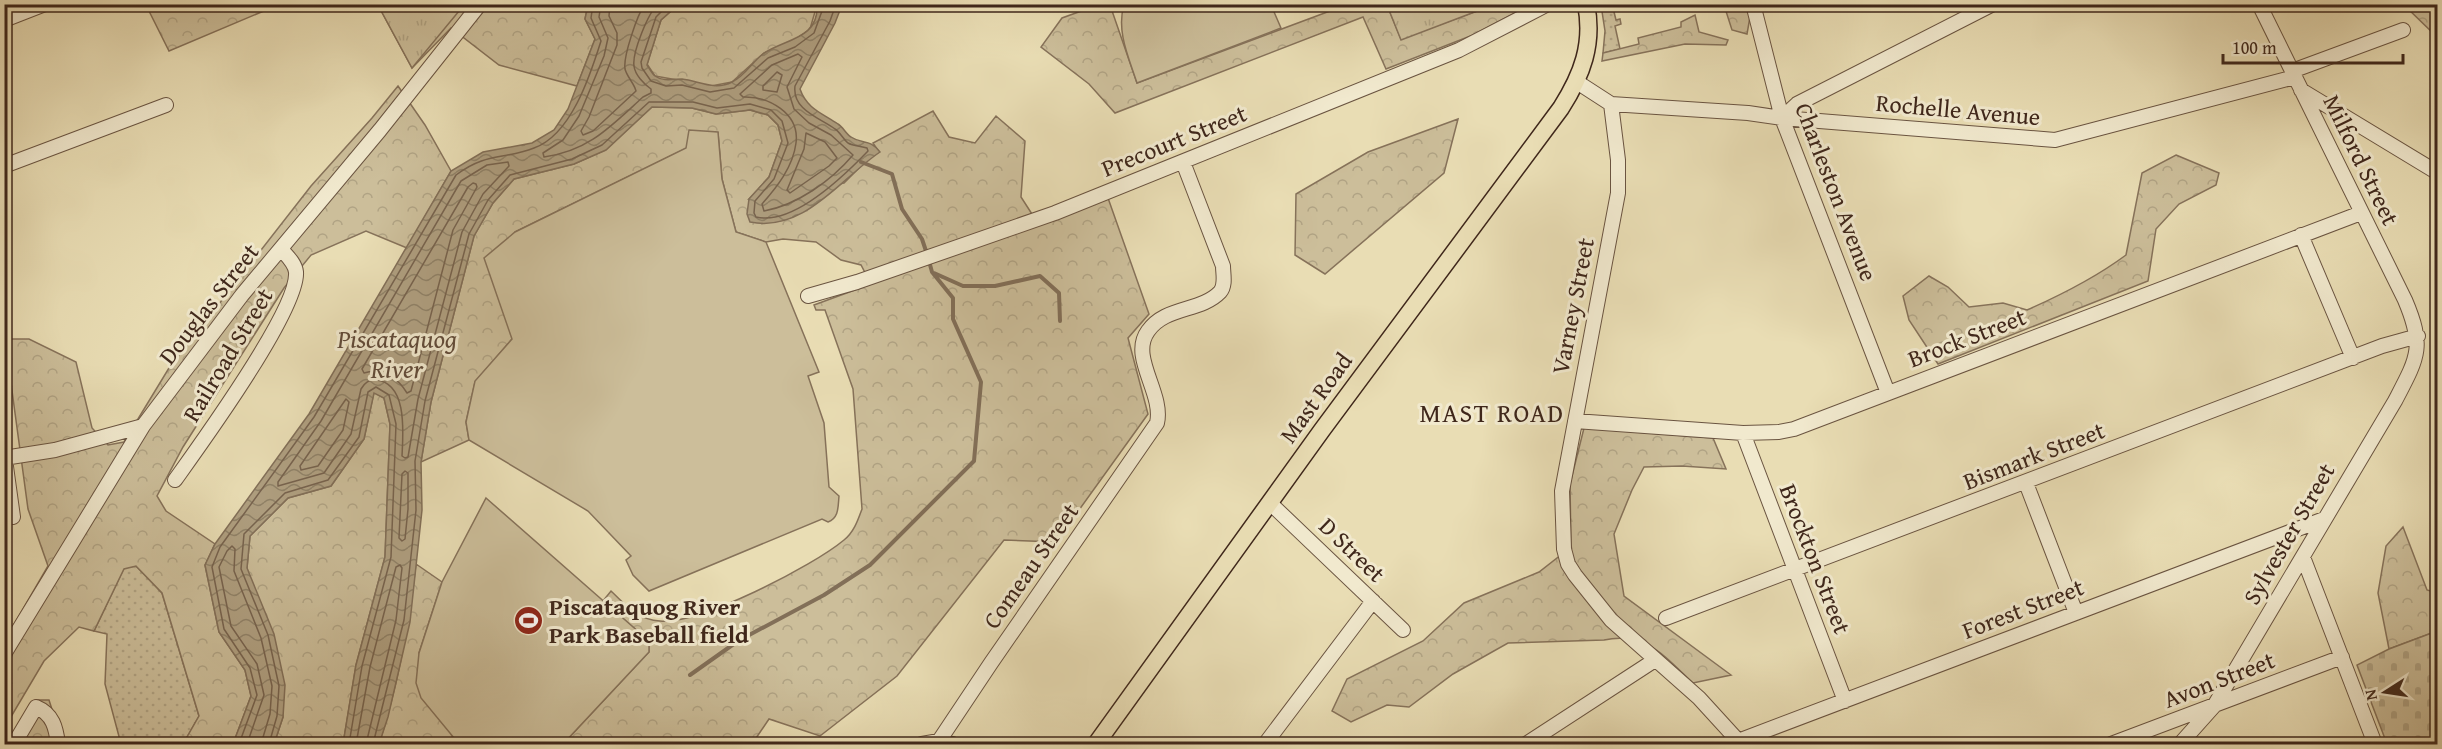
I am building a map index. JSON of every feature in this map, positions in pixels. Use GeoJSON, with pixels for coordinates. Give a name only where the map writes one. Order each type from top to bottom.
{"type":"FeatureCollection","features":[{"type":"Feature","properties":{"kind":"main road"},"geometry":{"type":"LineString","coordinates":[[1577,82],[1587,53],[1589,18],[1586,4]]}},
{"type":"Feature","properties":{"kind":"main road","name":"Mast Road"},"geometry":{"type":"LineString","coordinates":[[1096,744],[1455,249],[1561,108],[1577,82]]}},
{"type":"Feature","properties":{"kind":"street"},"geometry":{"type":"LineString","coordinates":[[4,20],[45,4]]}},
{"type":"Feature","properties":{"kind":"street","name":"Douglas Street"},"geometry":{"type":"LineString","coordinates":[[4,654],[143,426],[242,295],[480,4]]}},
{"type":"Feature","properties":{"kind":"street","name":"Precourt Street"},"geometry":{"type":"LineString","coordinates":[[808,296],[914,263],[1055,213],[1459,50],[1548,4]]}},
{"type":"Feature","properties":{"kind":"street","name":"Charleston Avenue"},"geometry":{"type":"LineString","coordinates":[[1752,4],[1782,117],[1888,393]]}},
{"type":"Feature","properties":{"kind":"street"},"geometry":{"type":"LineString","coordinates":[[1782,117],[1797,104],[1993,4]]}},
{"type":"Feature","properties":{"kind":"street","name":"Milford Street"},"geometry":{"type":"LineString","coordinates":[[2259,4],[2404,300],[2418,336]]}},
{"type":"Feature","properties":{"kind":"street","name":"Rochelle Avenue"},"geometry":{"type":"LineString","coordinates":[[1611,104],[1748,113],[2055,140],[2296,80],[2403,30]]}},
{"type":"Feature","properties":{"kind":"street"},"geometry":{"type":"LineString","coordinates":[[2296,80],[2438,173]]}},
{"type":"Feature","properties":{"kind":"street"},"geometry":{"type":"LineString","coordinates":[[1577,82],[1611,104]]}},
{"type":"Feature","properties":{"kind":"street","name":"Varney Street"},"geometry":{"type":"LineString","coordinates":[[1611,104],[1618,160],[1618,193],[1562,491],[1564,549],[1568,564],[1575,575],[1611,620],[1699,699],[1740,743]]}},
{"type":"Feature","properties":{"kind":"street"},"geometry":{"type":"LineString","coordinates":[[4,166],[166,105]]}},
{"type":"Feature","properties":{"kind":"street","name":"Comeau Street"},"geometry":{"type":"LineString","coordinates":[[938,742],[1157,423],[1160,412],[1158,398],[1146,370],[1142,352],[1146,333],[1155,322],[1170,313],[1197,304],[1220,292],[1224,282],[1222,266],[1183,162]]}},
{"type":"Feature","properties":{"kind":"street","name":"Brock Street"},"geometry":{"type":"LineString","coordinates":[[1575,421],[1743,433],[1779,432],[1794,429],[2361,213]]}},
{"type":"Feature","properties":{"kind":"street"},"geometry":{"type":"LineString","coordinates":[[2301,235],[2353,358]]}},
{"type":"Feature","properties":{"kind":"street","name":"Railroad Street"},"geometry":{"type":"LineString","coordinates":[[175,480],[223,412],[281,316],[295,285],[296,270],[281,249]]}},
{"type":"Feature","properties":{"kind":"street","name":"Bismark Street"},"geometry":{"type":"LineString","coordinates":[[1666,618],[2353,358],[2418,336]]}},
{"type":"Feature","properties":{"kind":"street","name":"Sylvester Street"},"geometry":{"type":"LineString","coordinates":[[2180,744],[2214,706],[2303,557],[2414,366],[2418,336]]}},
{"type":"Feature","properties":{"kind":"street"},"geometry":{"type":"LineString","coordinates":[[13,517],[5,456],[55,450],[143,426]]}},
{"type":"Feature","properties":{"kind":"street","name":"Brockton Street"},"geometry":{"type":"LineString","coordinates":[[1743,433],[1845,701]]}},
{"type":"Feature","properties":{"kind":"street"},"geometry":{"type":"LineString","coordinates":[[2026,483],[2076,613]]}},
{"type":"Feature","properties":{"kind":"street","name":"D Street"},"geometry":{"type":"LineString","coordinates":[[1270,503],[1403,630]]}},
{"type":"Feature","properties":{"kind":"street","name":"Forest Street"},"geometry":{"type":"LineString","coordinates":[[1740,743],[2324,519]]}},
{"type":"Feature","properties":{"kind":"street"},"geometry":{"type":"LineString","coordinates":[[2303,557],[2375,744]]}},
{"type":"Feature","properties":{"kind":"street"},"geometry":{"type":"LineString","coordinates":[[1265,744],[1373,601]]}},
{"type":"Feature","properties":{"kind":"street","name":"Avon Street"},"geometry":{"type":"LineString","coordinates":[[2111,744],[2342,657]]}},
{"type":"Feature","properties":{"kind":"street"},"geometry":{"type":"LineString","coordinates":[[1526,744],[1655,660]]}},
{"type":"Feature","properties":{"kind":"street"},"geometry":{"type":"LineString","coordinates":[[14,744],[36,707],[46,711],[52,720],[58,744]]}},
{"type":"Feature","properties":{"kind":"street"},"geometry":{"type":"LineString","coordinates":[[922,744],[938,742],[953,744]]}},
{"type":"Feature","properties":{"kind":"green space"},"geometry":{"type":"Polygon","coordinates":[[[146,5],[278,5],[169,51],[146,5]]]}},
{"type":"Feature","properties":{"kind":"green space"},"geometry":{"type":"Polygon","coordinates":[[[378,5],[588,5],[585,19],[595,39],[577,86],[499,65],[451,28],[412,68],[378,5]]]}},
{"type":"Feature","properties":{"kind":"green space"},"geometry":{"type":"Polygon","coordinates":[[[378,5],[464,5],[412,68],[378,5]]]}},
{"type":"Feature","properties":{"kind":"green space"},"geometry":{"type":"Polygon","coordinates":[[[678,5],[817,5],[810,29],[793,41],[764,53],[732,82],[711,86],[655,76],[647,64],[661,20],[678,5]]]}},
{"type":"Feature","properties":{"kind":"green space"},"geometry":{"type":"Polygon","coordinates":[[[1098,5],[1110,5],[1137,83],[1346,5],[1387,5],[1401,39],[1493,5],[1522,5],[1523,9],[1473,35],[1386,69],[1363,17],[1115,113],[1089,84],[1041,47],[1062,18],[1098,5]]]}},
{"type":"Feature","properties":{"kind":"green space"},"geometry":{"type":"Polygon","coordinates":[[[1124,5],[1271,5],[1281,28],[1137,83],[1122,35],[1124,5]]]}},
{"type":"Feature","properties":{"kind":"green space"},"geometry":{"type":"Polygon","coordinates":[[[1387,5],[1493,5],[1401,40],[1387,5]]]}},
{"type":"Feature","properties":{"kind":"green space"},"geometry":{"type":"Polygon","coordinates":[[[1601,5],[1616,5],[1617,10],[1614,12],[1616,20],[1620,19],[1621,24],[1615,26],[1620,49],[1603,53],[1605,31],[1601,5]]]}},
{"type":"Feature","properties":{"kind":"green space"},"geometry":{"type":"Polygon","coordinates":[[[1724,5],[1745,5],[1750,17],[1747,34],[1732,30],[1724,5]]]}},
{"type":"Feature","properties":{"kind":"green space"},"geometry":{"type":"Polygon","coordinates":[[[2404,5],[2437,5],[2437,37],[2404,5]]]}},
{"type":"Feature","properties":{"kind":"green space"},"geometry":{"type":"Polygon","coordinates":[[[1695,15],[1699,32],[1728,40],[1726,45],[1685,44],[1602,61],[1603,53],[1639,44],[1638,38],[1681,27],[1681,22],[1695,15]]]}},
{"type":"Feature","properties":{"kind":"green space"},"geometry":{"type":"Polygon","coordinates":[[[398,86],[425,125],[451,171],[407,248],[366,231],[311,255],[284,288],[183,447],[157,496],[166,511],[215,544],[205,565],[219,632],[245,670],[251,696],[233,744],[183,744],[199,716],[162,593],[136,566],[124,569],[94,631],[79,627],[44,661],[5,727],[5,640],[48,566],[28,509],[5,339],[29,339],[76,362],[92,428],[108,445],[124,442],[169,368],[311,186],[398,86]]]}},
{"type":"Feature","properties":{"kind":"green space"},"geometry":{"type":"Polygon","coordinates":[[[652,107],[692,108],[716,114],[750,110],[768,115],[778,125],[782,141],[769,177],[749,199],[844,183],[866,161],[879,152],[873,143],[933,111],[949,137],[975,143],[996,116],[1025,141],[1021,197],[1039,225],[1108,198],[1149,314],[1128,338],[1148,414],[1056,542],[1004,540],[897,676],[820,736],[769,719],[752,744],[563,744],[649,652],[649,641],[603,601],[611,591],[632,611],[644,618],[660,621],[678,620],[701,614],[755,592],[829,551],[850,533],[862,509],[853,389],[825,310],[816,310],[814,305],[871,284],[861,265],[841,260],[816,242],[783,239],[766,242],[736,232],[722,179],[718,133],[515,232],[512,339],[475,382],[466,422],[469,440],[421,462],[431,402],[474,236],[493,203],[514,179],[574,164],[605,150],[652,107]]]}},
{"type":"Feature","properties":{"kind":"green space"},"geometry":{"type":"Polygon","coordinates":[[[1458,119],[1444,173],[1325,274],[1295,255],[1296,194],[1368,152],[1458,119]]]}},
{"type":"Feature","properties":{"kind":"green space"},"geometry":{"type":"Polygon","coordinates":[[[689,130],[718,132],[722,179],[736,232],[766,242],[819,372],[808,376],[824,423],[829,487],[839,496],[836,515],[828,522],[822,519],[649,591],[633,575],[626,560],[631,556],[588,511],[469,440],[466,422],[475,381],[512,339],[484,258],[515,232],[686,148],[689,130]]]}},
{"type":"Feature","properties":{"kind":"green space"},"geometry":{"type":"Polygon","coordinates":[[[2176,155],[2219,173],[2216,185],[2179,204],[2156,229],[2148,281],[1938,364],[1909,320],[1903,296],[1929,276],[1948,287],[1969,307],[2003,303],[2027,310],[2065,292],[2126,255],[2142,173],[2176,155]]]}},
{"type":"Feature","properties":{"kind":"green space"},"geometry":{"type":"Polygon","coordinates":[[[374,392],[384,398],[390,424],[385,557],[356,665],[343,744],[274,744],[283,717],[247,568],[250,536],[288,498],[331,486],[364,439],[374,392]]]}},
{"type":"Feature","properties":{"kind":"green space"},"geometry":{"type":"Polygon","coordinates":[[[1584,428],[1713,438],[1726,469],[1682,466],[1644,467],[1614,534],[1624,596],[1731,675],[1693,683],[1654,648],[1632,639],[1508,643],[1453,674],[1409,707],[1387,705],[1351,722],[1332,711],[1347,679],[1423,641],[1464,603],[1539,572],[1571,547],[1570,484],[1584,428]]]}},
{"type":"Feature","properties":{"kind":"green space","name":"Piscataquog River Park Baseball field"},"geometry":{"type":"Polygon","coordinates":[[[486,498],[649,641],[649,652],[563,744],[459,744],[421,698],[416,683],[419,653],[442,582],[486,498]]]}},
{"type":"Feature","properties":{"kind":"green space"},"geometry":{"type":"Polygon","coordinates":[[[2403,527],[2427,590],[2437,593],[2437,631],[2389,649],[2378,593],[2386,546],[2403,527]]]}},
{"type":"Feature","properties":{"kind":"green space"},"geometry":{"type":"Polygon","coordinates":[[[416,564],[442,582],[419,653],[452,736],[459,744],[379,744],[402,655],[416,564]]]}},
{"type":"Feature","properties":{"kind":"green space"},"geometry":{"type":"Polygon","coordinates":[[[136,566],[162,593],[199,716],[183,744],[121,744],[105,684],[107,634],[94,631],[124,568],[136,566]]]}},
{"type":"Feature","properties":{"kind":"green space"},"geometry":{"type":"Polygon","coordinates":[[[2437,631],[2437,744],[2387,744],[2357,665],[2389,649],[2437,631]]]}},
{"type":"Feature","properties":{"kind":"green space"},"geometry":{"type":"Polygon","coordinates":[[[35,700],[49,700],[63,744],[10,744],[35,700]]]}},
{"type":"Feature","properties":{"kind":"water","name":"Piscataquog River"},"geometry":{"type":"Polygon","coordinates":[[[588,5],[678,5],[661,20],[647,65],[654,75],[661,79],[682,79],[719,86],[737,79],[771,49],[806,32],[816,17],[817,5],[842,5],[800,89],[803,96],[816,110],[840,125],[851,137],[873,145],[880,152],[804,212],[769,223],[750,222],[747,214],[749,199],[769,177],[782,141],[778,125],[768,115],[750,110],[716,114],[692,108],[652,107],[606,150],[574,164],[514,179],[493,203],[474,236],[431,402],[421,462],[422,510],[410,622],[388,717],[379,744],[343,744],[356,665],[385,557],[390,424],[384,398],[374,393],[364,439],[331,486],[288,498],[250,536],[247,568],[274,634],[285,685],[283,717],[274,744],[233,744],[251,696],[245,670],[219,632],[205,565],[215,544],[309,414],[451,171],[483,152],[532,143],[554,130],[568,109],[595,39],[585,19],[588,5]]]}},
{"type":"Feature","properties":{"kind":"waterway"},"geometry":{"type":"LineString","coordinates":[[861,162],[892,174],[902,209],[922,239],[927,254]]}},
{"type":"Feature","properties":{"kind":"waterway"},"geometry":{"type":"LineString","coordinates":[[690,675],[738,641],[824,595],[870,565],[974,461],[981,382],[953,319],[953,298],[932,272],[929,261]]}},
{"type":"Feature","properties":{"kind":"waterway"},"geometry":{"type":"LineString","coordinates":[[934,273],[963,286],[995,286],[1040,276],[1059,293],[1060,321]]}},
{"type":"Feature","properties":{"kind":"place","name":"Piscataquog River Park Baseball field"},"geometry":{"type":"Point","coordinates":[528,621]}},
{"type":"Feature","properties":{"kind":"district","name":"MAST ROAD"},"geometry":{"type":"Point","coordinates":[1492,413]}}]}
